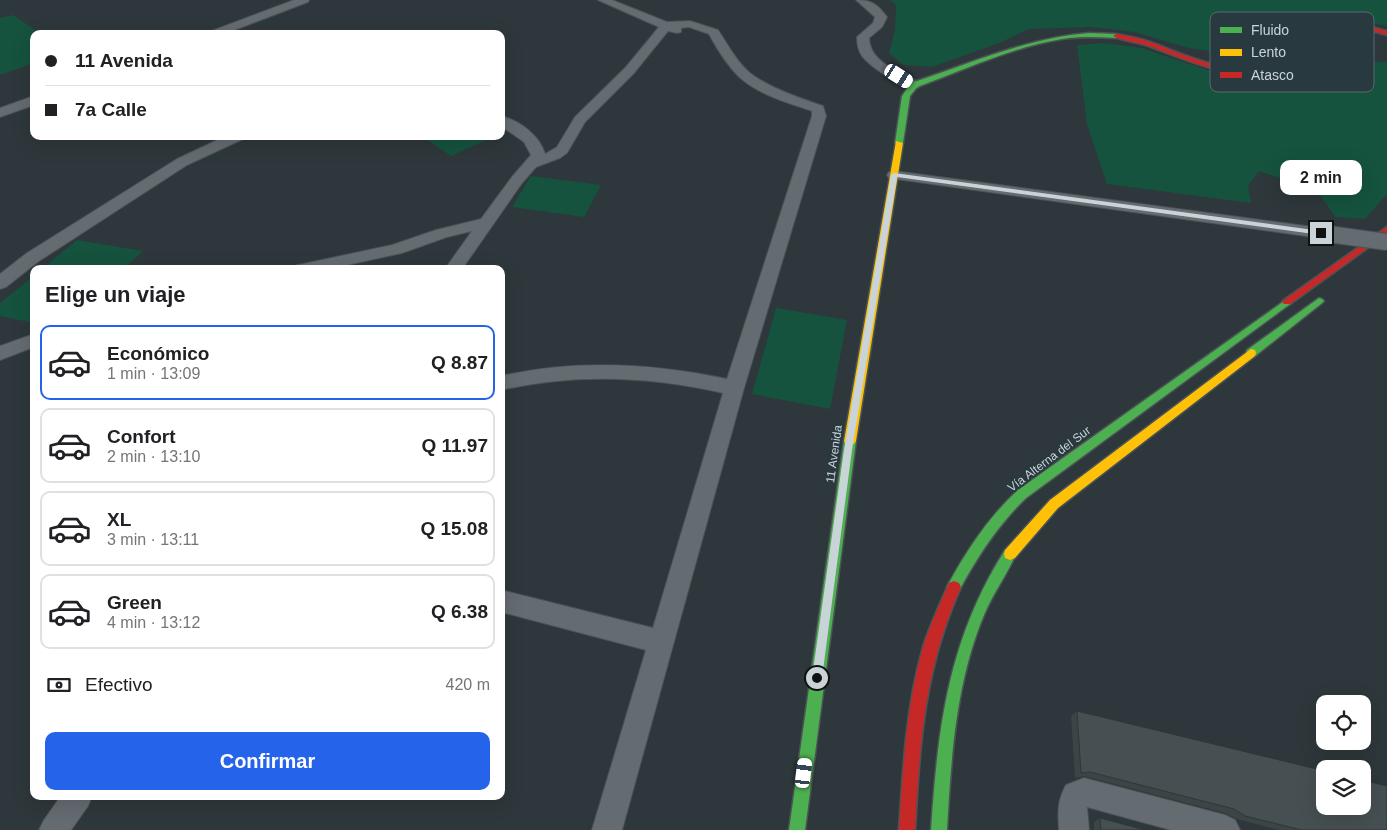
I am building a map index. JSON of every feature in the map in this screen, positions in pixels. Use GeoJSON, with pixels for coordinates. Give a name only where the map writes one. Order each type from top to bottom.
{"type":"FeatureCollection","features":[{"type":"Feature","properties":{"kind":"main road"},"geometry":{"type":"LineString","coordinates":[[1374,30],[1387,33]]}},
{"type":"Feature","properties":{"kind":"main road"},"geometry":{"type":"LineString","coordinates":[[914,85],[1043,38],[1070,33],[1099,34],[1134,40],[1210,65]]}},
{"type":"Feature","properties":{"kind":"main road","name":"11 Avenida"},"geometry":{"type":"LineString","coordinates":[[797,830],[848,450],[904,105],[906,96],[914,85]]}},
{"type":"Feature","properties":{"kind":"main road","name":"Vía Alterna del Sur"},"geometry":{"type":"LineString","coordinates":[[907,830],[919,697],[932,637],[951,593],[988,532],[1011,505],[1045,477],[1387,230]]}},
{"type":"Feature","properties":{"kind":"main road"},"geometry":{"type":"LineString","coordinates":[[939,830],[941,797],[959,679],[967,643],[983,601],[1001,567],[1027,533],[1054,504],[1329,294]]}},
{"type":"Feature","properties":{"kind":"street"},"geometry":{"type":"LineString","coordinates":[[224,30],[304,0]]}},
{"type":"Feature","properties":{"kind":"street"},"geometry":{"type":"LineString","coordinates":[[603,0],[722,47],[748,78],[773,92],[812,105],[818,109],[819,116],[734,388],[607,830]]}},
{"type":"Feature","properties":{"kind":"street"},"geometry":{"type":"LineString","coordinates":[[861,0],[876,10],[882,17],[878,25],[863,37],[863,47],[866,52],[877,64],[914,85]]}},
{"type":"Feature","properties":{"kind":"street"},"geometry":{"type":"LineString","coordinates":[[534,163],[555,155],[562,150],[580,120],[630,70],[666,26]]}},
{"type":"Feature","properties":{"kind":"street"},"geometry":{"type":"LineString","coordinates":[[0,113],[30,102]]}},
{"type":"Feature","properties":{"kind":"street"},"geometry":{"type":"LineString","coordinates":[[456,265],[517,180],[534,163],[538,156],[537,147],[530,138],[505,122]]}},
{"type":"Feature","properties":{"kind":"street"},"geometry":{"type":"LineString","coordinates":[[0,283],[33,257],[182,162],[229,140]]}},
{"type":"Feature","properties":{"kind":"street"},"geometry":{"type":"LineString","coordinates":[[894,175],[1321,233],[1386,248]]}},
{"type":"Feature","properties":{"kind":"street"},"geometry":{"type":"LineString","coordinates":[[322,265],[396,249],[442,233],[486,223]]}},
{"type":"Feature","properties":{"kind":"street"},"geometry":{"type":"LineString","coordinates":[[0,353],[30,342]]}},
{"type":"Feature","properties":{"kind":"street"},"geometry":{"type":"LineString","coordinates":[[505,382],[528,376],[590,372],[654,372],[734,388]]}},
{"type":"Feature","properties":{"kind":"street"},"geometry":{"type":"LineString","coordinates":[[505,602],[661,642]]}},
{"type":"Feature","properties":{"kind":"street"},"geometry":{"type":"LineString","coordinates":[[1074,830],[1072,803],[1076,795],[1084,792],[1226,830]]}},
{"type":"Feature","properties":{"kind":"street"},"geometry":{"type":"LineString","coordinates":[[54,830],[75,800]]}},
{"type":"Feature","properties":{"kind":"green space"},"geometry":{"type":"Polygon","coordinates":[[[890,0],[1387,0],[1387,26],[1374,23],[1374,12],[1210,12],[1210,51],[1189,48],[1134,32],[1092,27],[1029,29],[999,43],[932,67],[903,65],[889,53],[895,29],[896,5],[890,0]]]}},
{"type":"Feature","properties":{"kind":"green space"},"geometry":{"type":"Polygon","coordinates":[[[13,15],[35,30],[30,30],[30,64],[0,75],[0,18],[13,15]]]}},
{"type":"Feature","properties":{"kind":"green space"},"geometry":{"type":"Polygon","coordinates":[[[1103,43],[1142,48],[1210,71],[1210,92],[1374,92],[1374,62],[1387,62],[1387,194],[1365,219],[1335,217],[1322,197],[1303,186],[1259,171],[1248,186],[1251,203],[1107,184],[1087,124],[1077,45],[1103,43]]]}},
{"type":"Feature","properties":{"kind":"green space"},"geometry":{"type":"Polygon","coordinates":[[[428,140],[486,140],[451,156],[428,140]]]}},
{"type":"Feature","properties":{"kind":"green space"},"geometry":{"type":"Polygon","coordinates":[[[531,176],[601,185],[584,217],[512,207],[531,176]]]}},
{"type":"Feature","properties":{"kind":"green space"},"geometry":{"type":"Polygon","coordinates":[[[77,240],[143,251],[127,265],[47,265],[77,240]]]}},
{"type":"Feature","properties":{"kind":"green space"},"geometry":{"type":"Polygon","coordinates":[[[30,279],[30,322],[0,316],[0,303],[30,279]]]}},
{"type":"Feature","properties":{"kind":"green space"},"geometry":{"type":"Polygon","coordinates":[[[776,308],[847,320],[830,409],[752,394],[776,308]]]}},
{"type":"Feature","properties":{"kind":"building"},"geometry":{"type":"Polygon","coordinates":[[[1077,711],[1316,769],[1316,815],[1371,815],[1371,782],[1387,786],[1387,830],[1302,830],[1245,816],[1234,809],[1090,772],[1081,773],[1077,711]]]}},
{"type":"Feature","properties":{"kind":"building"},"geometry":{"type":"Polygon","coordinates":[[[1100,818],[1145,830],[1101,830],[1100,818]]]}},
{"type":"Feature","properties":{"kind":"traffic: fast"},"geometry":{"type":"LineString","coordinates":[[899,143],[906,96],[914,85],[1013,49],[1038,42],[1063,37],[1089,35],[1116,36]]}},
{"type":"Feature","properties":{"kind":"traffic: fast"},"geometry":{"type":"LineString","coordinates":[[1251,353],[1319,301]]}},
{"type":"Feature","properties":{"kind":"traffic: fast"},"geometry":{"type":"LineString","coordinates":[[954,587],[984,537],[1002,514],[1022,494],[1287,302]]}},
{"type":"Feature","properties":{"kind":"traffic: fast"},"geometry":{"type":"LineString","coordinates":[[797,830],[850,441]]}},
{"type":"Feature","properties":{"kind":"traffic: fast"},"geometry":{"type":"LineString","coordinates":[[939,830],[944,759],[949,722],[965,650],[976,616],[991,584],[1010,554]]}},
{"type":"Feature","properties":{"kind":"traffic: slow"},"geometry":{"type":"LineString","coordinates":[[850,441],[899,143]]}},
{"type":"Feature","properties":{"kind":"traffic: slow"},"geometry":{"type":"LineString","coordinates":[[1010,554],[1054,504],[1251,353]]}},
{"type":"Feature","properties":{"kind":"traffic: jam"},"geometry":{"type":"LineString","coordinates":[[1374,30],[1387,33]]}},
{"type":"Feature","properties":{"kind":"traffic: jam"},"geometry":{"type":"LineString","coordinates":[[1116,36],[1146,43],[1210,65]]}},
{"type":"Feature","properties":{"kind":"traffic: jam"},"geometry":{"type":"LineString","coordinates":[[1287,302],[1387,230]]}},
{"type":"Feature","properties":{"kind":"traffic: jam"},"geometry":{"type":"LineString","coordinates":[[907,830],[914,737],[923,676],[941,616],[954,587]]}},
{"type":"Feature","properties":{"kind":"route"},"geometry":{"type":"LineString","coordinates":[[817,678],[848,450],[894,175],[1321,233]]}}]}
